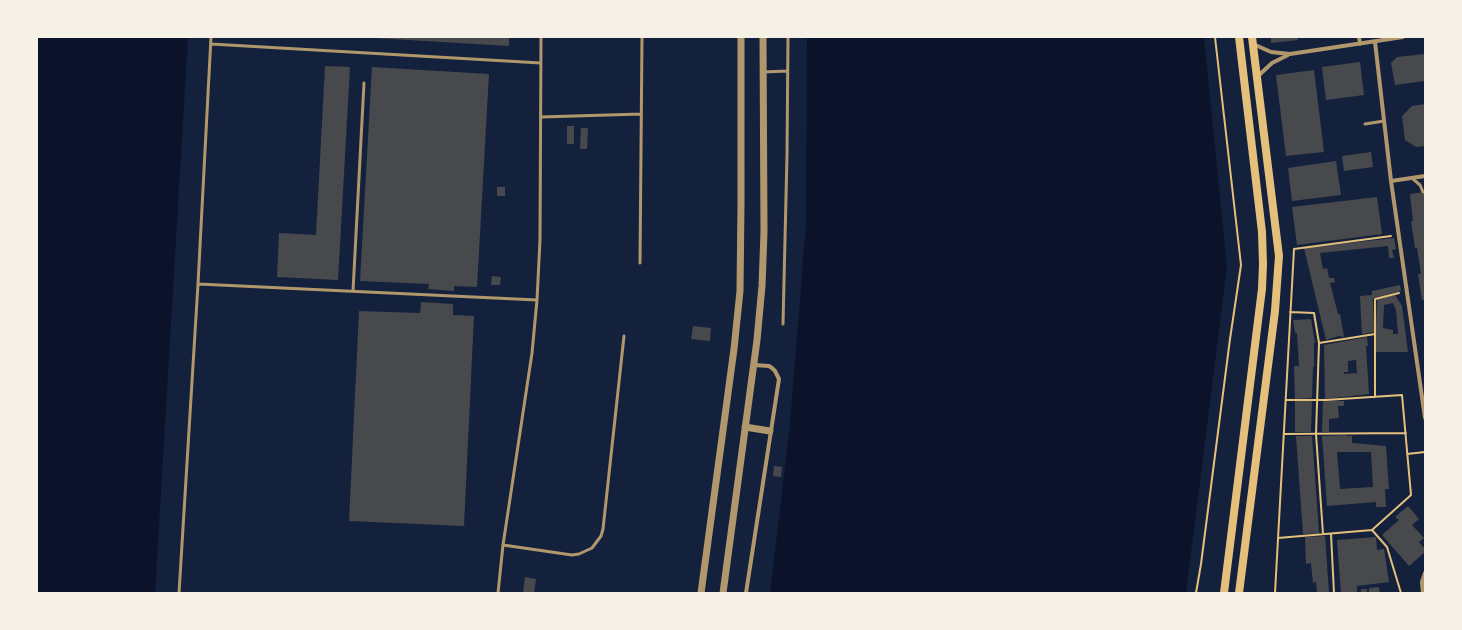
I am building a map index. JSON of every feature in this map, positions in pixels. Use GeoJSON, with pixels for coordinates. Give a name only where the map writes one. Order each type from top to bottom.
{"type":"FeatureCollection","features":[{"type":"Feature","properties":{"kind":"main road"},"geometry":{"type":"LineString","coordinates":[[1224,593],[1263,269],[1262,232],[1239,37]]}},
{"type":"Feature","properties":{"kind":"main road"},"geometry":{"type":"LineString","coordinates":[[1239,593],[1275,311],[1278,275],[1277,237],[1253,40]]}},
{"type":"Feature","properties":{"kind":"street"},"geometry":{"type":"LineString","coordinates":[[701,593],[733,356],[740,291],[741,37]]}},
{"type":"Feature","properties":{"kind":"street"},"geometry":{"type":"LineString","coordinates":[[723,593],[760,313],[763,259],[762,37]]}},
{"type":"Feature","properties":{"kind":"street"},"geometry":{"type":"LineString","coordinates":[[1359,37],[1360,44]]}},
{"type":"Feature","properties":{"kind":"street"},"geometry":{"type":"LineString","coordinates":[[1253,40],[1271,52],[1290,54],[1403,37]]}},
{"type":"Feature","properties":{"kind":"street"},"geometry":{"type":"LineString","coordinates":[[1375,42],[1391,181],[1425,418]]}},
{"type":"Feature","properties":{"kind":"street"},"geometry":{"type":"LineString","coordinates":[[1257,76],[1272,63],[1290,54]]}},
{"type":"Feature","properties":{"kind":"street"},"geometry":{"type":"LineString","coordinates":[[1391,181],[1425,176]]}},
{"type":"Feature","properties":{"kind":"street"},"geometry":{"type":"LineString","coordinates":[[746,593],[778,383],[778,375],[776,371],[769,366],[754,365]]}},
{"type":"Feature","properties":{"kind":"street"},"geometry":{"type":"LineString","coordinates":[[745,427],[770,431]]}},
{"type":"Feature","properties":{"kind":"street"},"geometry":{"type":"LineString","coordinates":[[1423,593],[1422,582],[1425,573]]}},
{"type":"Feature","properties":{"kind":"lane"},"geometry":{"type":"LineString","coordinates":[[179,593],[198,284],[211,37]]}},
{"type":"Feature","properties":{"kind":"lane"},"geometry":{"type":"LineString","coordinates":[[498,593],[503,546],[531,359],[537,300],[540,240],[541,37]]}},
{"type":"Feature","properties":{"kind":"lane"},"geometry":{"type":"LineString","coordinates":[[640,262],[642,37]]}},
{"type":"Feature","properties":{"kind":"lane"},"geometry":{"type":"LineString","coordinates":[[783,324],[788,37]]}},
{"type":"Feature","properties":{"kind":"lane"},"geometry":{"type":"LineString","coordinates":[[211,44],[541,63]]}},
{"type":"Feature","properties":{"kind":"lane"},"geometry":{"type":"LineString","coordinates":[[763,72],[787,71]]}},
{"type":"Feature","properties":{"kind":"lane"},"geometry":{"type":"LineString","coordinates":[[354,291],[364,83]]}},
{"type":"Feature","properties":{"kind":"lane"},"geometry":{"type":"LineString","coordinates":[[541,118],[641,114]]}},
{"type":"Feature","properties":{"kind":"lane"},"geometry":{"type":"LineString","coordinates":[[1365,124],[1384,121]]}},
{"type":"Feature","properties":{"kind":"lane"},"geometry":{"type":"LineString","coordinates":[[1411,178],[1418,182],[1423,192]]}},
{"type":"Feature","properties":{"kind":"lane"},"geometry":{"type":"LineString","coordinates":[[198,284],[537,300]]}},
{"type":"Feature","properties":{"kind":"lane"},"geometry":{"type":"LineString","coordinates":[[503,546],[572,555],[579,554],[592,548],[601,536],[624,336]]}},
{"type":"Feature","properties":{"kind":"path"},"geometry":{"type":"LineString","coordinates":[[1196,593],[1241,266],[1215,37]]}},
{"type":"Feature","properties":{"kind":"path"},"geometry":{"type":"LineString","coordinates":[[1275,593],[1294,249],[1399,235]]}},
{"type":"Feature","properties":{"kind":"path"},"geometry":{"type":"LineString","coordinates":[[1374,397],[1375,299],[1407,290]]}},
{"type":"Feature","properties":{"kind":"path"},"geometry":{"type":"LineString","coordinates":[[1290,312],[1314,313],[1320,343],[1316,434],[1323,534]]}},
{"type":"Feature","properties":{"kind":"path"},"geometry":{"type":"LineString","coordinates":[[1320,343],[1375,334]]}},
{"type":"Feature","properties":{"kind":"path"},"geometry":{"type":"LineString","coordinates":[[1278,538],[1372,530],[1411,495],[1402,395],[1317,400],[1286,400]]}},
{"type":"Feature","properties":{"kind":"path"},"geometry":{"type":"LineString","coordinates":[[1284,434],[1406,433]]}},
{"type":"Feature","properties":{"kind":"path"},"geometry":{"type":"LineString","coordinates":[[1407,454],[1425,452]]}},
{"type":"Feature","properties":{"kind":"path"},"geometry":{"type":"LineString","coordinates":[[1372,530],[1388,547],[1401,593]]}},
{"type":"Feature","properties":{"kind":"path"},"geometry":{"type":"LineString","coordinates":[[1331,534],[1334,593]]}},
{"type":"Feature","properties":{"kind":"water"},"geometry":{"type":"Polygon","coordinates":[[[37,37],[188,37],[155,593],[37,593],[37,37]]]}},
{"type":"Feature","properties":{"kind":"water"},"geometry":{"type":"Polygon","coordinates":[[[807,37],[1204,37],[1227,267],[1186,593],[770,593],[790,425],[806,223],[807,37]]]}},
{"type":"Feature","properties":{"kind":"building"},"geometry":{"type":"Polygon","coordinates":[[[509,37],[509,46],[375,38],[509,37]]]}},
{"type":"Feature","properties":{"kind":"building"},"geometry":{"type":"Polygon","coordinates":[[[1271,37],[1297,37],[1298,40],[1271,43],[1271,37]]]}},
{"type":"Feature","properties":{"kind":"building"},"geometry":{"type":"Polygon","coordinates":[[[1425,54],[1425,81],[1395,85],[1391,63],[1397,57],[1425,54]]]}},
{"type":"Feature","properties":{"kind":"building"},"geometry":{"type":"Polygon","coordinates":[[[1360,62],[1364,95],[1326,100],[1322,67],[1360,62]]]}},
{"type":"Feature","properties":{"kind":"building"},"geometry":{"type":"Polygon","coordinates":[[[325,66],[350,67],[338,280],[277,277],[279,233],[316,235],[325,66]]]}},
{"type":"Feature","properties":{"kind":"building"},"geometry":{"type":"Polygon","coordinates":[[[372,67],[489,74],[477,287],[454,286],[454,291],[428,289],[429,284],[360,281],[372,67]]]}},
{"type":"Feature","properties":{"kind":"building"},"geometry":{"type":"Polygon","coordinates":[[[1314,70],[1324,152],[1286,156],[1276,75],[1314,70]]]}},
{"type":"Feature","properties":{"kind":"building"},"geometry":{"type":"Polygon","coordinates":[[[1425,104],[1425,146],[1416,147],[1405,140],[1402,116],[1412,106],[1425,104]]]}},
{"type":"Feature","properties":{"kind":"building"},"geometry":{"type":"Polygon","coordinates":[[[567,126],[574,126],[574,144],[567,144],[567,126]]]}},
{"type":"Feature","properties":{"kind":"building"},"geometry":{"type":"Polygon","coordinates":[[[581,128],[588,128],[587,149],[580,149],[581,128]]]}},
{"type":"Feature","properties":{"kind":"building"},"geometry":{"type":"Polygon","coordinates":[[[1371,152],[1373,167],[1344,171],[1342,156],[1371,152]]]}},
{"type":"Feature","properties":{"kind":"building"},"geometry":{"type":"Polygon","coordinates":[[[1336,161],[1341,195],[1292,201],[1288,168],[1336,161]]]}},
{"type":"Feature","properties":{"kind":"building"},"geometry":{"type":"Polygon","coordinates":[[[497,187],[505,187],[505,196],[497,196],[497,187]]]}},
{"type":"Feature","properties":{"kind":"building"},"geometry":{"type":"Polygon","coordinates":[[[1425,192],[1425,300],[1422,300],[1418,274],[1421,274],[1411,221],[1413,221],[1410,194],[1425,192]]]}},
{"type":"Feature","properties":{"kind":"building"},"geometry":{"type":"Polygon","coordinates":[[[1377,197],[1382,234],[1297,245],[1292,207],[1377,197]]]}},
{"type":"Feature","properties":{"kind":"building"},"geometry":{"type":"Polygon","coordinates":[[[1394,238],[1396,249],[1392,250],[1394,258],[1389,258],[1388,246],[1320,253],[1323,269],[1327,268],[1329,278],[1334,278],[1335,282],[1330,283],[1338,314],[1340,314],[1344,337],[1339,336],[1326,340],[1304,248],[1394,238]]]}},
{"type":"Feature","properties":{"kind":"building"},"geometry":{"type":"Polygon","coordinates":[[[492,276],[501,277],[500,285],[491,285],[492,276]]]}},
{"type":"Feature","properties":{"kind":"building"},"geometry":{"type":"Polygon","coordinates":[[[1400,285],[1401,291],[1373,298],[1374,332],[1362,334],[1360,296],[1372,295],[1372,291],[1400,285]]]}},
{"type":"Feature","properties":{"kind":"building"},"geometry":{"type":"Polygon","coordinates":[[[1395,295],[1402,306],[1408,352],[1375,352],[1377,299],[1395,295]],[[1393,303],[1384,305],[1383,328],[1393,330],[1393,334],[1398,334],[1396,310],[1393,303]]]}},
{"type":"Feature","properties":{"kind":"building"},"geometry":{"type":"Polygon","coordinates":[[[421,302],[453,304],[453,315],[474,316],[464,526],[349,521],[359,311],[420,313],[421,302]]]}},
{"type":"Feature","properties":{"kind":"building"},"geometry":{"type":"Polygon","coordinates":[[[1311,319],[1315,343],[1312,398],[1295,399],[1294,366],[1299,366],[1297,333],[1295,333],[1293,320],[1311,319]]]}},
{"type":"Feature","properties":{"kind":"building"},"geometry":{"type":"Polygon","coordinates":[[[693,326],[711,328],[710,341],[691,339],[693,326]]]}},
{"type":"Feature","properties":{"kind":"building"},"geometry":{"type":"Polygon","coordinates":[[[1367,337],[1368,346],[1366,346],[1369,394],[1325,399],[1324,345],[1367,337]],[[1356,360],[1348,361],[1348,372],[1344,372],[1344,374],[1357,373],[1356,360]]]}},
{"type":"Feature","properties":{"kind":"building"},"geometry":{"type":"Polygon","coordinates":[[[1295,401],[1312,401],[1311,432],[1295,432],[1295,401]]]}},
{"type":"Feature","properties":{"kind":"building"},"geometry":{"type":"Polygon","coordinates":[[[1323,401],[1344,401],[1344,406],[1338,406],[1339,418],[1329,419],[1329,432],[1322,432],[1323,401]]]}},
{"type":"Feature","properties":{"kind":"building"},"geometry":{"type":"Polygon","coordinates":[[[1347,435],[1352,436],[1352,443],[1386,446],[1389,489],[1385,489],[1386,507],[1376,507],[1376,502],[1327,506],[1322,436],[1347,435]],[[1337,452],[1340,489],[1373,487],[1371,452],[1337,452]]]}},
{"type":"Feature","properties":{"kind":"building"},"geometry":{"type":"Polygon","coordinates":[[[1296,436],[1312,436],[1319,533],[1303,534],[1296,436]]]}},
{"type":"Feature","properties":{"kind":"building"},"geometry":{"type":"Polygon","coordinates":[[[774,466],[782,467],[781,477],[773,476],[774,466]]]}},
{"type":"Feature","properties":{"kind":"building"},"geometry":{"type":"Polygon","coordinates":[[[1408,506],[1419,519],[1412,525],[1424,538],[1419,542],[1425,549],[1425,552],[1409,566],[1382,535],[1399,520],[1395,517],[1408,506]]]}},
{"type":"Feature","properties":{"kind":"building"},"geometry":{"type":"Polygon","coordinates":[[[1325,536],[1329,593],[1317,593],[1316,582],[1313,583],[1311,563],[1306,564],[1305,537],[1325,536]]]}},
{"type":"Feature","properties":{"kind":"building"},"geometry":{"type":"Polygon","coordinates":[[[1376,537],[1377,550],[1384,549],[1389,582],[1357,586],[1357,593],[1341,593],[1337,540],[1376,537]]]}},
{"type":"Feature","properties":{"kind":"building"},"geometry":{"type":"Polygon","coordinates":[[[525,577],[536,579],[534,593],[523,593],[525,577]]]}},
{"type":"Feature","properties":{"kind":"building"},"geometry":{"type":"Polygon","coordinates":[[[1379,587],[1380,593],[1369,593],[1369,588],[1379,587]]]}},
{"type":"Feature","properties":{"kind":"building"},"geometry":{"type":"Polygon","coordinates":[[[1361,589],[1367,589],[1367,593],[1361,593],[1361,589]]]}}]}
